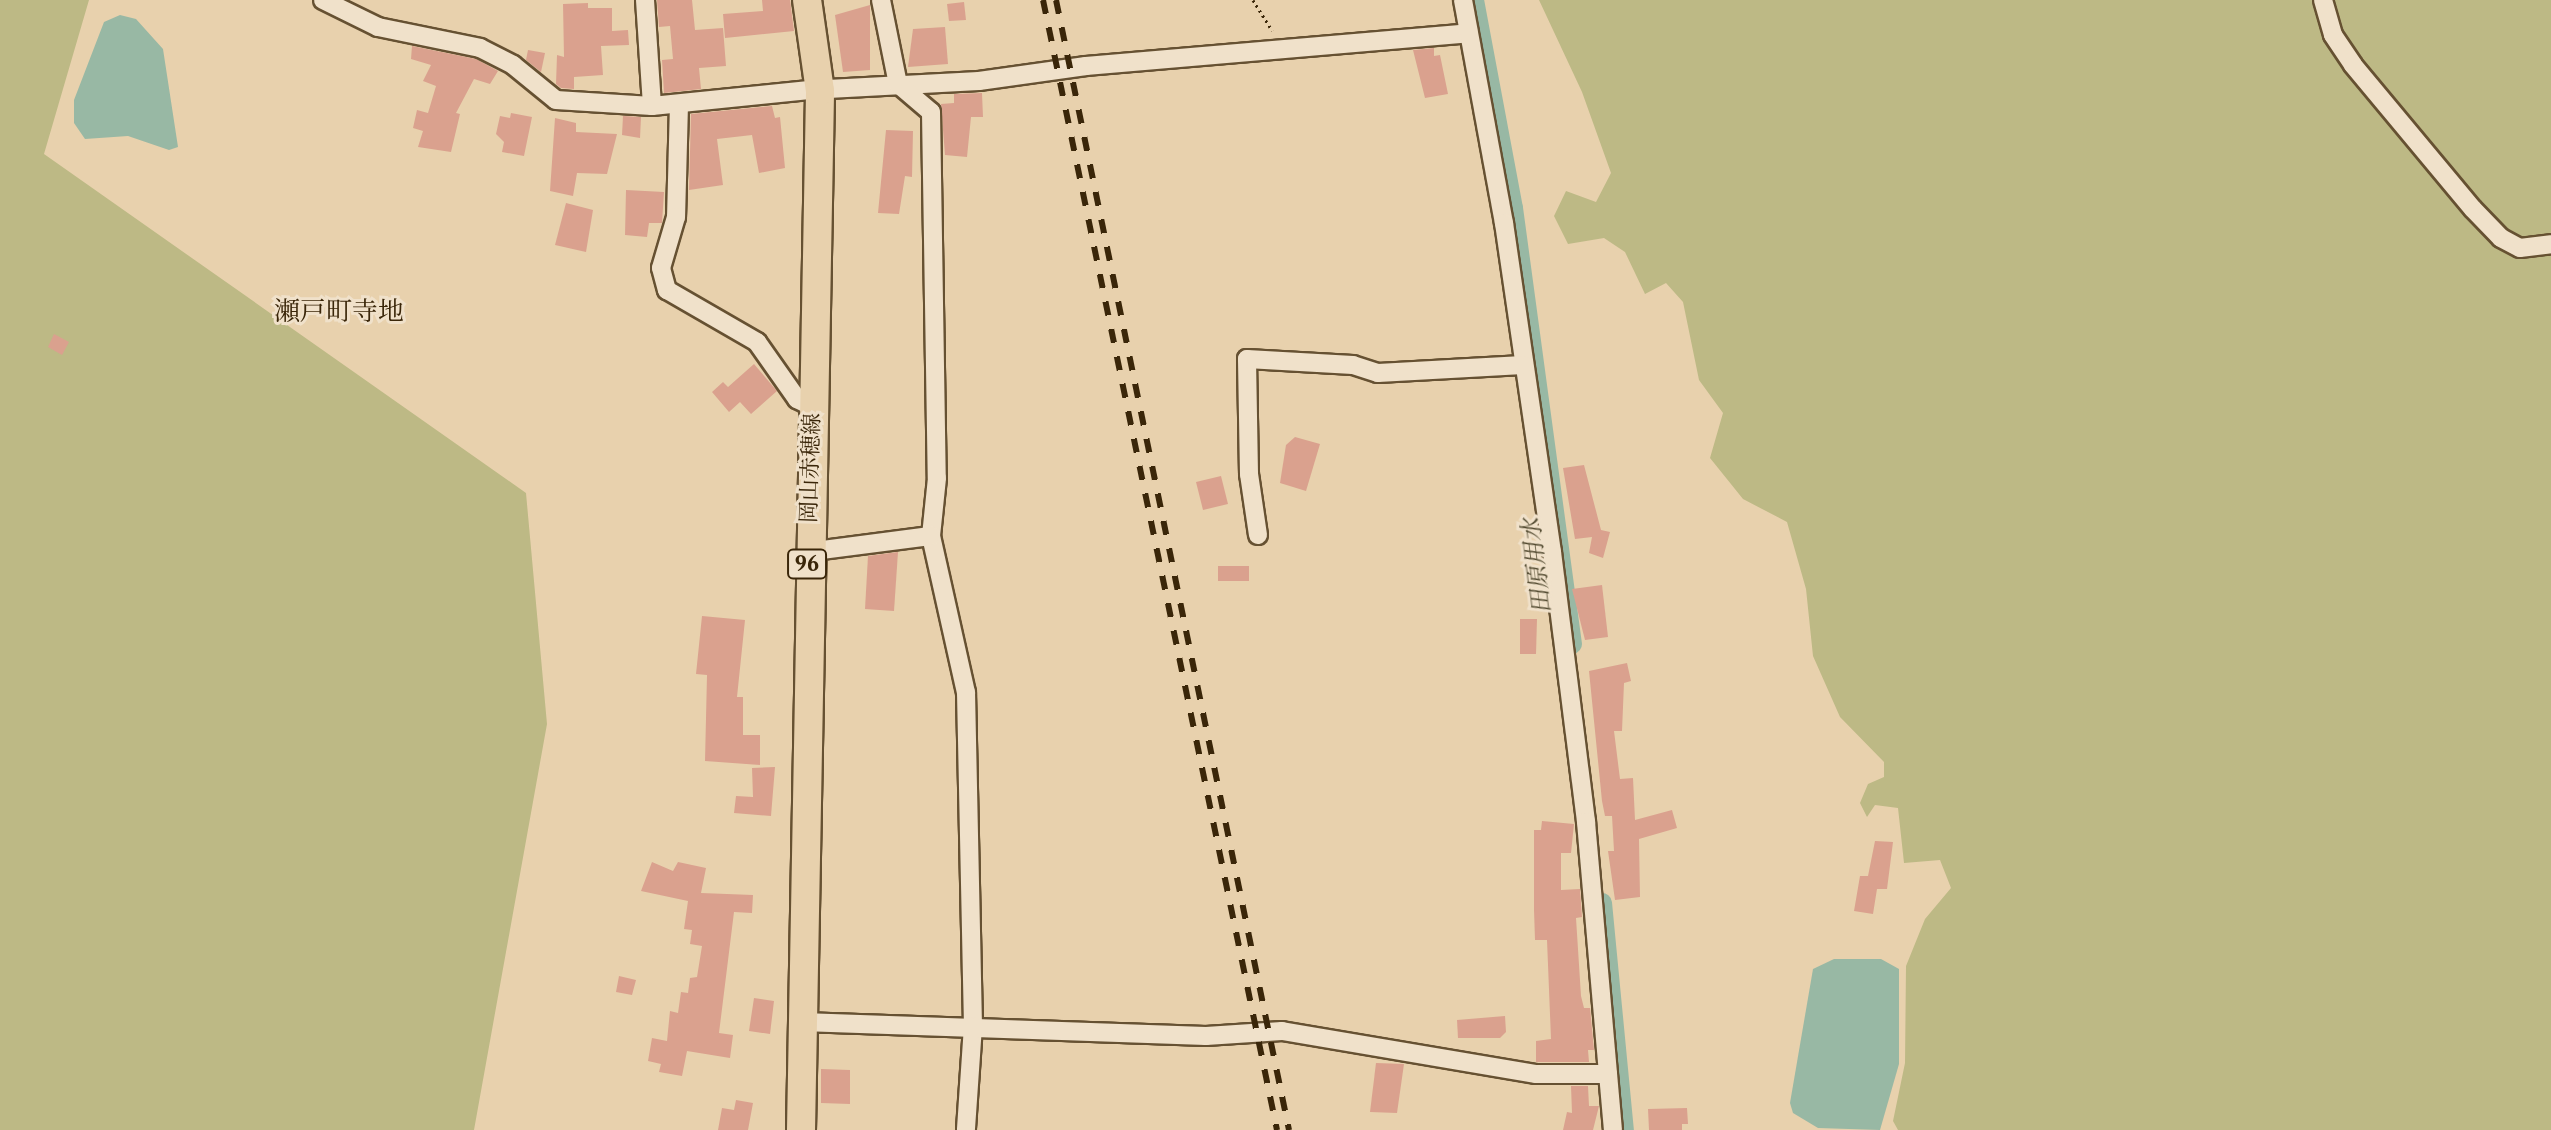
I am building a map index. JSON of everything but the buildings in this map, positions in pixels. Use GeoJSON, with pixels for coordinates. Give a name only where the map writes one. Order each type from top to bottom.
{"type":"FeatureCollection","features":[{"type":"Feature","properties":{"kind":"main road","name":"岡山赤穂線"},"geometry":{"type":"LineString","coordinates":[[801,1130],[807,552],[820,91],[807,0]]}},
{"type":"Feature","properties":{"kind":"street"},"geometry":{"type":"LineString","coordinates":[[323,0],[378,27],[480,48],[513,65],[556,100],[652,106],[898,84],[979,81],[1276,49],[1469,33]]}},
{"type":"Feature","properties":{"kind":"street"},"geometry":{"type":"LineString","coordinates":[[645,0],[652,106]]}},
{"type":"Feature","properties":{"kind":"street"},"geometry":{"type":"LineString","coordinates":[[881,0],[898,84],[931,112],[937,478],[931,536],[966,692],[973,1026],[966,1130]]}},
{"type":"Feature","properties":{"kind":"street"},"geometry":{"type":"LineString","coordinates":[[1463,0],[1504,223],[1586,822],[1613,1130]]}},
{"type":"Feature","properties":{"kind":"street"},"geometry":{"type":"LineString","coordinates":[[2323,0],[2333,35],[2353,65],[2473,209],[2501,238],[2520,248],[2551,244]]}},
{"type":"Feature","properties":{"kind":"street"},"geometry":{"type":"LineString","coordinates":[[679,104],[676,217],[661,268],[667,290],[757,342],[797,399],[811,406]]}},
{"type":"Feature","properties":{"kind":"street"},"geometry":{"type":"LineString","coordinates":[[1258,535],[1249,474],[1247,359],[1353,365],[1378,373],[1523,365]]}},
{"type":"Feature","properties":{"kind":"street"},"geometry":{"type":"LineString","coordinates":[[807,552],[931,536]]}},
{"type":"Feature","properties":{"kind":"street"},"geometry":{"type":"LineString","coordinates":[[802,1022],[1206,1036],[1282,1031],[1536,1074],[1608,1074]]}},
{"type":"Feature","properties":{"kind":"path"},"geometry":{"type":"LineString","coordinates":[[1253,0],[1272,31],[1276,49]]}},
{"type":"Feature","properties":{"kind":"shaded area"},"geometry":{"type":"Polygon","coordinates":[[[0,0],[89,0],[44,154],[526,493],[547,724],[474,1130],[0,1130],[0,0]]]}},
{"type":"Feature","properties":{"kind":"shaded area"},"geometry":{"type":"Polygon","coordinates":[[[1539,0],[2551,0],[2551,1130],[1898,1130],[1893,1121],[1905,1063],[1906,966],[1925,919],[1951,888],[1940,860],[1904,863],[1898,808],[1875,805],[1867,817],[1860,803],[1868,784],[1884,777],[1884,762],[1840,717],[1813,656],[1806,589],[1787,522],[1743,499],[1710,458],[1723,413],[1699,380],[1683,302],[1666,283],[1645,294],[1625,252],[1604,238],[1568,244],[1554,216],[1566,191],[1596,202],[1611,173],[1582,92],[1539,0]]]}},
{"type":"Feature","properties":{"kind":"shaded area"},"geometry":{"type":"Polygon","coordinates":[[[120,15],[136,19],[163,49],[178,147],[169,150],[128,136],[85,139],[74,123],[74,100],[104,22],[120,15]]]}},
{"type":"Feature","properties":{"kind":"shaded area"},"geometry":{"type":"Polygon","coordinates":[[[1834,959],[1881,959],[1899,969],[1899,1064],[1880,1130],[1818,1128],[1793,1113],[1790,1103],[1813,969],[1834,959]]]}},
{"type":"Feature","properties":{"kind":"waterway","name":"田原用水"},"geometry":{"type":"LineString","coordinates":[[1474,0],[1513,208],[1572,644]]}},
{"type":"Feature","properties":{"kind":"waterway","name":"田原用水"},"geometry":{"type":"LineString","coordinates":[[1602,903],[1624,1130]]}},
{"type":"Feature","properties":{"kind":"railway"},"geometry":{"type":"LineString","coordinates":[[1043,0],[1277,1130]]}},
{"type":"Feature","properties":{"kind":"railway"},"geometry":{"type":"LineString","coordinates":[[1056,0],[1289,1130]]}},
{"type":"Feature","properties":{"kind":"district","name":"瀬戸町寺地"},"geometry":{"type":"Point","coordinates":[339,312]}}]}
